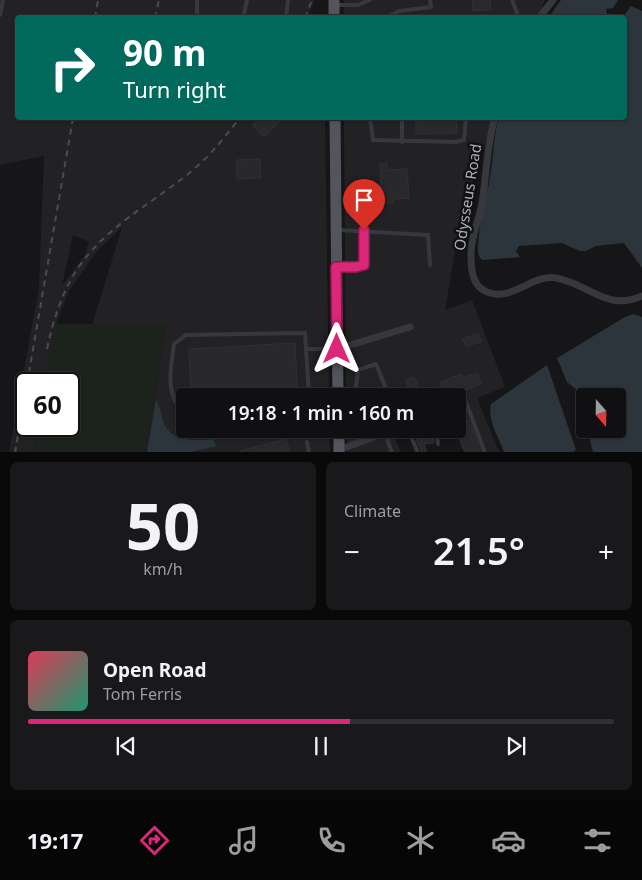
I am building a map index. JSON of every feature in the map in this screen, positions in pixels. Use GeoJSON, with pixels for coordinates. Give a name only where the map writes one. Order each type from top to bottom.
{"type":"FeatureCollection","features":[{"type":"Feature","properties":{"kind":"main road"},"geometry":{"type":"LineString","coordinates":[[335,120],[338,388]]}},
{"type":"Feature","properties":{"kind":"main road"},"geometry":{"type":"LineString","coordinates":[[338,438],[339,452]]}},
{"type":"Feature","properties":{"kind":"street"},"geometry":{"type":"LineString","coordinates":[[541,15],[553,0]]}},
{"type":"Feature","properties":{"kind":"street","name":"Odysseus Road"},"geometry":{"type":"LineString","coordinates":[[495,120],[489,144],[488,166],[481,209],[471,250],[472,272],[478,285],[487,292],[499,294],[554,278],[615,302],[632,301],[642,296]]}},
{"type":"Feature","properties":{"kind":"street"},"geometry":{"type":"LineString","coordinates":[[337,349],[410,327]]}},
{"type":"Feature","properties":{"kind":"street"},"geometry":{"type":"LineString","coordinates":[[339,452],[373,438]]}},
{"type":"Feature","properties":{"kind":"lane"},"geometry":{"type":"LineString","coordinates":[[0,15],[3,0]]}},
{"type":"Feature","properties":{"kind":"lane"},"geometry":{"type":"LineString","coordinates":[[197,0],[197,15]]}},
{"type":"Feature","properties":{"kind":"lane"},"geometry":{"type":"LineString","coordinates":[[244,15],[247,0]]}},
{"type":"Feature","properties":{"kind":"lane"},"geometry":{"type":"LineString","coordinates":[[286,15],[288,0]]}},
{"type":"Feature","properties":{"kind":"lane"},"geometry":{"type":"LineString","coordinates":[[334,3],[370,0]]}},
{"type":"Feature","properties":{"kind":"lane"},"geometry":{"type":"LineString","coordinates":[[392,15],[399,12],[431,7],[430,0]]}},
{"type":"Feature","properties":{"kind":"lane"},"geometry":{"type":"LineString","coordinates":[[512,0],[518,15]]}},
{"type":"Feature","properties":{"kind":"lane"},"geometry":{"type":"LineString","coordinates":[[370,120],[373,140],[402,142],[456,142],[464,140],[466,120]]}},
{"type":"Feature","properties":{"kind":"lane"},"geometry":{"type":"LineString","coordinates":[[402,120],[402,142]]}},
{"type":"Feature","properties":{"kind":"lane"},"geometry":{"type":"LineString","coordinates":[[336,230],[364,230],[428,235],[430,265]]}},
{"type":"Feature","properties":{"kind":"lane"},"geometry":{"type":"LineString","coordinates":[[336,267],[364,265],[364,230]]}},
{"type":"Feature","properties":{"kind":"lane"},"geometry":{"type":"LineString","coordinates":[[176,403],[170,378],[174,344],[186,335],[305,333],[308,388]]}},
{"type":"Feature","properties":{"kind":"lane"},"geometry":{"type":"LineString","coordinates":[[306,349],[337,349]]}},
{"type":"Feature","properties":{"kind":"lane"},"geometry":{"type":"LineString","coordinates":[[355,388],[358,370],[376,364],[386,388]]}},
{"type":"Feature","properties":{"kind":"lane"},"geometry":{"type":"LineString","coordinates":[[466,402],[485,452]]}},
{"type":"Feature","properties":{"kind":"lane"},"geometry":{"type":"LineString","coordinates":[[387,438],[392,452]]}},
{"type":"Feature","properties":{"kind":"lane"},"geometry":{"type":"LineString","coordinates":[[412,438],[418,452]]}},
{"type":"Feature","properties":{"kind":"lane"},"geometry":{"type":"LineString","coordinates":[[437,438],[438,444]]}},
{"type":"Feature","properties":{"kind":"lane"},"geometry":{"type":"LineString","coordinates":[[307,442],[309,452]]}},
{"type":"Feature","properties":{"kind":"shaded area"},"geometry":{"type":"Polygon","coordinates":[[[0,0],[315,0],[309,15],[15,15],[15,120],[325,120],[329,388],[176,388],[176,438],[329,438],[330,452],[146,452],[166,325],[92,325],[122,227],[97,251],[69,291],[56,324],[47,372],[24,372],[39,288],[44,156],[0,165],[0,0]],[[73,235],[62,286],[85,255],[89,242],[73,235]]]}},
{"type":"Feature","properties":{"kind":"shaded area"},"geometry":{"type":"Polygon","coordinates":[[[344,0],[545,0],[539,15],[344,15],[344,0]]]}},
{"type":"Feature","properties":{"kind":"shaded area"},"geometry":{"type":"Polygon","coordinates":[[[561,0],[618,0],[613,8],[606,9],[608,15],[550,15],[561,0]]]}},
{"type":"Feature","properties":{"kind":"shaded area"},"geometry":{"type":"Polygon","coordinates":[[[631,6],[642,11],[642,268],[624,243],[596,246],[586,251],[580,251],[562,243],[519,246],[516,251],[520,257],[482,260],[479,257],[478,239],[491,175],[499,120],[627,120],[627,15],[624,15],[631,6]]]}},
{"type":"Feature","properties":{"kind":"shaded area"},"geometry":{"type":"Polygon","coordinates":[[[344,120],[495,120],[482,152],[459,229],[445,310],[472,300],[505,387],[477,398],[499,452],[464,452],[458,438],[466,438],[466,388],[346,388],[344,120]]]}},
{"type":"Feature","properties":{"kind":"shaded area"},"geometry":{"type":"Polygon","coordinates":[[[633,314],[642,317],[642,452],[593,452],[589,438],[626,438],[626,388],[576,389],[567,382],[557,358],[633,314]]]}},
{"type":"Feature","properties":{"kind":"shaded area"},"geometry":{"type":"Polygon","coordinates":[[[56,324],[166,324],[146,452],[33,452],[36,437],[80,437],[80,372],[47,372],[56,324]]]}},
{"type":"Feature","properties":{"kind":"shaded area"},"geometry":{"type":"Polygon","coordinates":[[[547,365],[576,450],[573,452],[504,452],[492,423],[491,404],[547,365]]]}},
{"type":"Feature","properties":{"kind":"shaded area"},"geometry":{"type":"Polygon","coordinates":[[[156,400],[165,426],[176,438],[213,439],[216,446],[191,452],[147,452],[156,400]]]}},
{"type":"Feature","properties":{"kind":"shaded area"},"geometry":{"type":"Polygon","coordinates":[[[15,419],[15,437],[36,437],[33,452],[9,452],[15,419]]]}},
{"type":"Feature","properties":{"kind":"shaded area"},"geometry":{"type":"Polygon","coordinates":[[[347,438],[395,438],[401,452],[347,452],[347,438]]]}},
{"type":"Feature","properties":{"kind":"building"},"geometry":{"type":"Polygon","coordinates":[[[472,0],[490,0],[491,10],[473,11],[472,0]]]}},
{"type":"Feature","properties":{"kind":"building"},"geometry":{"type":"Polygon","coordinates":[[[257,120],[281,120],[264,137],[252,125],[257,120]]]}},
{"type":"Feature","properties":{"kind":"building"},"geometry":{"type":"Polygon","coordinates":[[[416,120],[457,120],[457,133],[416,134],[416,120]]]}},
{"type":"Feature","properties":{"kind":"building"},"geometry":{"type":"Polygon","coordinates":[[[260,159],[261,178],[237,179],[236,160],[260,159]]]}},
{"type":"Feature","properties":{"kind":"building"},"geometry":{"type":"Polygon","coordinates":[[[380,164],[387,164],[387,170],[407,169],[409,198],[393,199],[393,203],[381,203],[380,189],[371,189],[370,185],[381,184],[380,164]]]}},
{"type":"Feature","properties":{"kind":"building"},"geometry":{"type":"Polygon","coordinates":[[[478,333],[482,341],[466,347],[463,339],[478,333]]]}},
{"type":"Feature","properties":{"kind":"building"},"geometry":{"type":"Polygon","coordinates":[[[295,343],[298,388],[191,388],[189,349],[295,343]]]}},
{"type":"Feature","properties":{"kind":"building"},"geometry":{"type":"Polygon","coordinates":[[[478,373],[481,384],[466,390],[466,388],[436,388],[441,386],[440,382],[461,374],[462,378],[478,373]]]}},
{"type":"Feature","properties":{"kind":"building"},"geometry":{"type":"Polygon","coordinates":[[[414,377],[419,388],[408,388],[406,380],[414,377]]]}},
{"type":"Feature","properties":{"kind":"building"},"geometry":{"type":"Polygon","coordinates":[[[469,420],[481,452],[465,452],[459,438],[466,438],[466,421],[469,420]]]}},
{"type":"Feature","properties":{"kind":"building"},"geometry":{"type":"Polygon","coordinates":[[[433,438],[434,443],[424,444],[427,451],[422,452],[416,440],[433,438]]]}},
{"type":"Feature","properties":{"kind":"building"},"geometry":{"type":"Polygon","coordinates":[[[286,439],[290,452],[240,452],[286,439]]]}},
{"type":"Feature","properties":{"kind":"railway"},"geometry":{"type":"LineString","coordinates":[[96,15],[98,0]]}},
{"type":"Feature","properties":{"kind":"railway"},"geometry":{"type":"LineString","coordinates":[[156,15],[159,0]]}},
{"type":"Feature","properties":{"kind":"railway"},"geometry":{"type":"LineString","coordinates":[[306,15],[312,0]]}},
{"type":"Feature","properties":{"kind":"railway"},"geometry":{"type":"LineString","coordinates":[[29,372],[73,120]]}},
{"type":"Feature","properties":{"kind":"railway"},"geometry":{"type":"LineString","coordinates":[[47,349],[62,299],[76,271],[88,255],[116,227],[201,163],[238,120]]}},
{"type":"Feature","properties":{"kind":"railway"},"geometry":{"type":"LineString","coordinates":[[15,452],[18,437]]}},
{"type":"Feature","properties":{"kind":"route"},"geometry":{"type":"LineString","coordinates":[[337,349],[336,267],[364,265],[364,230]]}}]}
